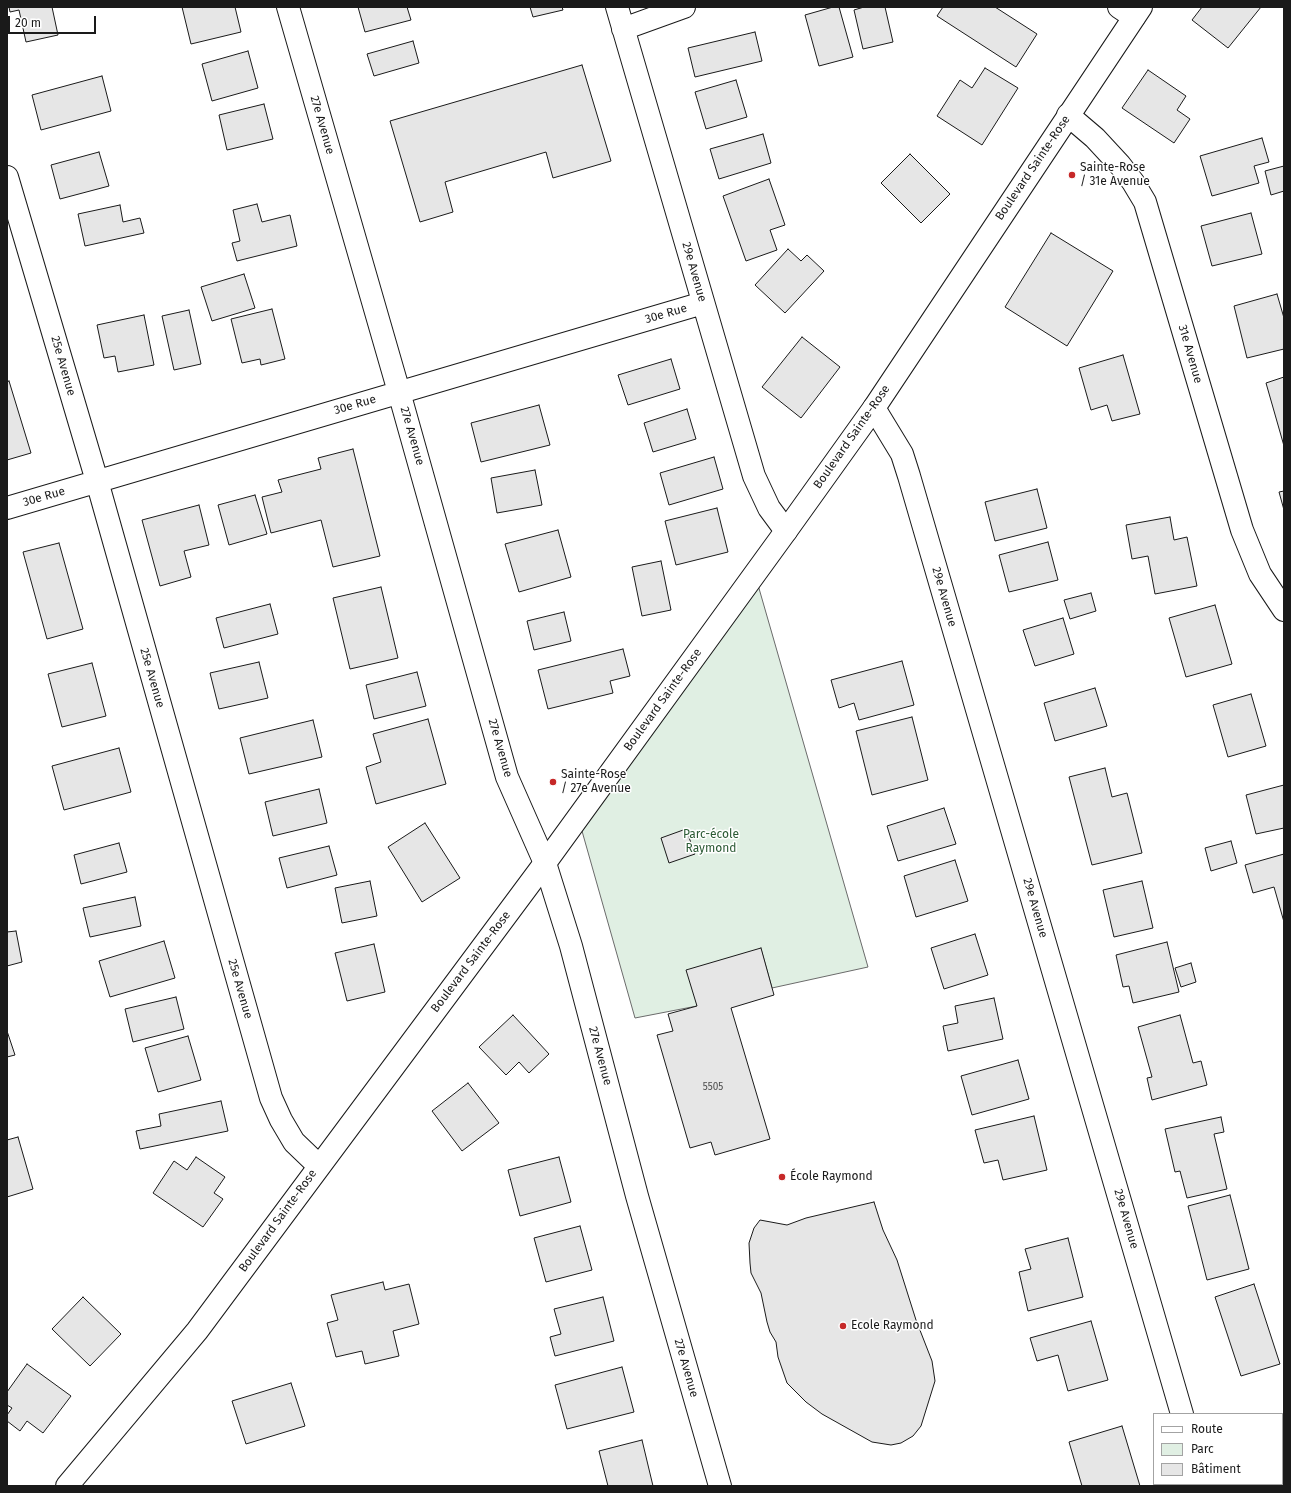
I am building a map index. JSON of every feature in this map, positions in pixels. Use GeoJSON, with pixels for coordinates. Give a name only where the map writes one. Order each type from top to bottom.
{"type":"FeatureCollection","features":[{"type":"Feature","properties":{"kind":"street","name":"27e Avenue"},"geometry":{"type":"LineString","coordinates":[[288,7],[399,392],[507,777],[545,863],[571,946],[637,1196],[720,1486]]}},
{"type":"Feature","properties":{"kind":"street","name":"29e Avenue"},"geometry":{"type":"LineString","coordinates":[[617,7],[754,476],[769,508],[786,531]]}},
{"type":"Feature","properties":{"kind":"street"},"geometry":{"type":"LineString","coordinates":[[623,29],[684,7]]}},
{"type":"Feature","properties":{"kind":"street","name":"Boulevard Sainte-Rose"},"geometry":{"type":"LineString","coordinates":[[67,1486],[197,1330],[545,863],[786,531],[874,408],[1068,115],[1132,10]]}},
{"type":"Feature","properties":{"kind":"street","name":"31e Avenue"},"geometry":{"type":"LineString","coordinates":[[1068,115],[1095,138],[1120,165],[1133,182],[1145,202],[1242,530],[1260,574],[1284,610]]}},
{"type":"Feature","properties":{"kind":"street","name":"25e Avenue"},"geometry":{"type":"LineString","coordinates":[[7,177],[97,482],[271,1098],[281,1120],[294,1142],[319,1166]]}},
{"type":"Feature","properties":{"kind":"street","name":"30e Rue"},"geometry":{"type":"LineString","coordinates":[[7,508],[703,303]]}},
{"type":"Feature","properties":{"kind":"street","name":"29e Avenue"},"geometry":{"type":"LineString","coordinates":[[874,408],[902,454],[909,476],[1182,1413]]}},
{"type":"Feature","properties":{"kind":"green space","name":"Parc-école Raymond"},"geometry":{"type":"Polygon","coordinates":[[[756,578],[868,967],[772,988],[761,949],[697,1006],[635,1018],[580,824],[756,578]]]}},
{"type":"Feature","properties":{"kind":"building"},"geometry":{"type":"Polygon","coordinates":[[[9,7],[52,7],[58,35],[26,42],[19,10],[10,12],[9,7]]]}},
{"type":"Feature","properties":{"kind":"building"},"geometry":{"type":"Polygon","coordinates":[[[182,7],[235,7],[241,32],[191,44],[182,7]]]}},
{"type":"Feature","properties":{"kind":"building"},"geometry":{"type":"Polygon","coordinates":[[[358,7],[407,7],[411,20],[365,32],[358,7]]]}},
{"type":"Feature","properties":{"kind":"building"},"geometry":{"type":"Polygon","coordinates":[[[530,7],[562,7],[563,10],[533,17],[530,7]]]}},
{"type":"Feature","properties":{"kind":"building"},"geometry":{"type":"Polygon","coordinates":[[[833,7],[839,7],[853,57],[819,66],[805,15],[833,7]]]}},
{"type":"Feature","properties":{"kind":"building"},"geometry":{"type":"Polygon","coordinates":[[[864,7],[885,7],[893,42],[863,49],[854,10],[864,7]]]}},
{"type":"Feature","properties":{"kind":"building"},"geometry":{"type":"Polygon","coordinates":[[[943,7],[995,7],[1037,34],[1016,67],[937,16],[943,7]]]}},
{"type":"Feature","properties":{"kind":"building"},"geometry":{"type":"Polygon","coordinates":[[[1202,7],[1261,7],[1228,48],[1192,20],[1202,7]]]}},
{"type":"Feature","properties":{"kind":"building"},"geometry":{"type":"Polygon","coordinates":[[[755,32],[762,61],[695,77],[688,48],[755,32]]]}},
{"type":"Feature","properties":{"kind":"building"},"geometry":{"type":"Polygon","coordinates":[[[413,41],[419,63],[374,76],[367,54],[413,41]]]}},
{"type":"Feature","properties":{"kind":"building"},"geometry":{"type":"Polygon","coordinates":[[[248,51],[258,88],[212,101],[202,64],[248,51]]]}},
{"type":"Feature","properties":{"kind":"building"},"geometry":{"type":"Polygon","coordinates":[[[582,65],[611,161],[553,178],[546,152],[445,182],[453,212],[420,222],[390,121],[582,65]]]}},
{"type":"Feature","properties":{"kind":"building"},"geometry":{"type":"Polygon","coordinates":[[[985,68],[1018,88],[982,145],[937,116],[960,80],[972,88],[985,68]]]}},
{"type":"Feature","properties":{"kind":"building"},"geometry":{"type":"Polygon","coordinates":[[[1148,70],[1186,96],[1177,110],[1190,119],[1174,143],[1122,108],[1148,70]]]}},
{"type":"Feature","properties":{"kind":"building"},"geometry":{"type":"Polygon","coordinates":[[[102,76],[111,111],[41,130],[32,95],[102,76]]]}},
{"type":"Feature","properties":{"kind":"building"},"geometry":{"type":"Polygon","coordinates":[[[736,80],[747,117],[706,129],[695,92],[736,80]]]}},
{"type":"Feature","properties":{"kind":"building"},"geometry":{"type":"Polygon","coordinates":[[[264,104],[273,139],[227,150],[219,115],[264,104]]]}},
{"type":"Feature","properties":{"kind":"building"},"geometry":{"type":"Polygon","coordinates":[[[763,134],[771,163],[719,179],[710,149],[763,134]]]}},
{"type":"Feature","properties":{"kind":"building"},"geometry":{"type":"Polygon","coordinates":[[[1262,138],[1269,162],[1254,166],[1259,183],[1212,196],[1200,156],[1262,138]]]}},
{"type":"Feature","properties":{"kind":"building"},"geometry":{"type":"Polygon","coordinates":[[[99,152],[109,186],[60,199],[51,165],[99,152]]]}},
{"type":"Feature","properties":{"kind":"building"},"geometry":{"type":"Polygon","coordinates":[[[910,154],[950,194],[921,223],[881,183],[910,154]]]}},
{"type":"Feature","properties":{"kind":"building"},"geometry":{"type":"Polygon","coordinates":[[[1284,166],[1284,191],[1271,195],[1265,171],[1284,166]]]}},
{"type":"Feature","properties":{"kind":"building"},"geometry":{"type":"Polygon","coordinates":[[[769,179],[785,225],[770,230],[777,250],[746,261],[723,196],[769,179]]]}},
{"type":"Feature","properties":{"kind":"building"},"geometry":{"type":"Polygon","coordinates":[[[257,204],[262,222],[290,215],[297,246],[237,261],[232,243],[240,241],[233,210],[257,204]]]}},
{"type":"Feature","properties":{"kind":"building"},"geometry":{"type":"Polygon","coordinates":[[[120,205],[123,222],[140,218],[144,233],[85,246],[78,214],[120,205]]]}},
{"type":"Feature","properties":{"kind":"building"},"geometry":{"type":"Polygon","coordinates":[[[1251,213],[1262,254],[1212,266],[1201,226],[1251,213]]]}},
{"type":"Feature","properties":{"kind":"building"},"geometry":{"type":"Polygon","coordinates":[[[1051,233],[1113,271],[1067,346],[1005,307],[1051,233]]]}},
{"type":"Feature","properties":{"kind":"building"},"geometry":{"type":"Polygon","coordinates":[[[788,249],[801,261],[807,255],[824,271],[785,313],[755,285],[788,249]]]}},
{"type":"Feature","properties":{"kind":"building"},"geometry":{"type":"Polygon","coordinates":[[[244,274],[255,308],[212,321],[201,287],[244,274]]]}},
{"type":"Feature","properties":{"kind":"building"},"geometry":{"type":"Polygon","coordinates":[[[1277,294],[1284,318],[1284,349],[1247,358],[1234,306],[1277,294]]]}},
{"type":"Feature","properties":{"kind":"building"},"geometry":{"type":"Polygon","coordinates":[[[272,309],[285,359],[261,365],[260,359],[242,363],[231,319],[272,309]]]}},
{"type":"Feature","properties":{"kind":"building"},"geometry":{"type":"Polygon","coordinates":[[[189,310],[201,364],[174,370],[162,316],[189,310]]]}},
{"type":"Feature","properties":{"kind":"building"},"geometry":{"type":"Polygon","coordinates":[[[144,315],[154,365],[118,372],[115,356],[104,358],[97,325],[144,315]]]}},
{"type":"Feature","properties":{"kind":"building"},"geometry":{"type":"Polygon","coordinates":[[[802,337],[840,367],[801,418],[762,387],[802,337]]]}},
{"type":"Feature","properties":{"kind":"building"},"geometry":{"type":"Polygon","coordinates":[[[1123,355],[1140,414],[1112,421],[1107,405],[1091,410],[1079,368],[1123,355]]]}},
{"type":"Feature","properties":{"kind":"building"},"geometry":{"type":"Polygon","coordinates":[[[671,359],[680,389],[628,405],[618,375],[671,359]]]}},
{"type":"Feature","properties":{"kind":"building"},"geometry":{"type":"Polygon","coordinates":[[[1284,377],[1284,446],[1266,383],[1284,377]]]}},
{"type":"Feature","properties":{"kind":"building"},"geometry":{"type":"Polygon","coordinates":[[[9,381],[31,453],[7,460],[7,382],[9,381]]]}},
{"type":"Feature","properties":{"kind":"building"},"geometry":{"type":"Polygon","coordinates":[[[539,405],[550,445],[481,462],[471,423],[539,405]]]}},
{"type":"Feature","properties":{"kind":"building"},"geometry":{"type":"Polygon","coordinates":[[[687,409],[696,439],[653,452],[644,423],[687,409]]]}},
{"type":"Feature","properties":{"kind":"building"},"geometry":{"type":"Polygon","coordinates":[[[353,449],[380,556],[333,567],[321,520],[271,533],[262,497],[282,492],[278,480],[321,469],[318,458],[353,449]]]}},
{"type":"Feature","properties":{"kind":"building"},"geometry":{"type":"Polygon","coordinates":[[[714,457],[723,489],[669,505],[660,473],[714,457]]]}},
{"type":"Feature","properties":{"kind":"building"},"geometry":{"type":"Polygon","coordinates":[[[535,470],[542,505],[497,513],[491,478],[535,470]]]}},
{"type":"Feature","properties":{"kind":"building"},"geometry":{"type":"Polygon","coordinates":[[[1037,489],[1047,528],[995,541],[985,502],[1037,489]]]}},
{"type":"Feature","properties":{"kind":"building"},"geometry":{"type":"Polygon","coordinates":[[[1284,491],[1284,510],[1279,492],[1284,491]]]}},
{"type":"Feature","properties":{"kind":"building"},"geometry":{"type":"Polygon","coordinates":[[[255,495],[267,534],[229,545],[218,505],[255,495]]]}},
{"type":"Feature","properties":{"kind":"building"},"geometry":{"type":"Polygon","coordinates":[[[199,505],[209,545],[184,551],[191,577],[160,586],[142,520],[199,505]]]}},
{"type":"Feature","properties":{"kind":"building"},"geometry":{"type":"Polygon","coordinates":[[[717,508],[728,552],[676,565],[665,521],[717,508]]]}},
{"type":"Feature","properties":{"kind":"building"},"geometry":{"type":"Polygon","coordinates":[[[1170,517],[1174,540],[1187,537],[1197,586],[1155,594],[1148,556],[1132,559],[1126,525],[1170,517]]]}},
{"type":"Feature","properties":{"kind":"building"},"geometry":{"type":"Polygon","coordinates":[[[558,530],[571,577],[519,592],[505,544],[558,530]]]}},
{"type":"Feature","properties":{"kind":"building"},"geometry":{"type":"Polygon","coordinates":[[[1048,542],[1058,580],[1009,592],[999,555],[1048,542]]]}},
{"type":"Feature","properties":{"kind":"building"},"geometry":{"type":"Polygon","coordinates":[[[59,543],[83,629],[47,639],[23,552],[59,543]]]}},
{"type":"Feature","properties":{"kind":"building"},"geometry":{"type":"Polygon","coordinates":[[[661,561],[671,610],[642,616],[632,567],[661,561]]]}},
{"type":"Feature","properties":{"kind":"building"},"geometry":{"type":"Polygon","coordinates":[[[381,587],[398,658],[350,669],[333,598],[381,587]]]}},
{"type":"Feature","properties":{"kind":"building"},"geometry":{"type":"Polygon","coordinates":[[[1091,593],[1096,611],[1070,619],[1064,600],[1091,593]]]}},
{"type":"Feature","properties":{"kind":"building"},"geometry":{"type":"Polygon","coordinates":[[[270,604],[278,634],[224,648],[216,618],[270,604]]]}},
{"type":"Feature","properties":{"kind":"building"},"geometry":{"type":"Polygon","coordinates":[[[1215,605],[1232,664],[1186,677],[1169,618],[1215,605]]]}},
{"type":"Feature","properties":{"kind":"building"},"geometry":{"type":"Polygon","coordinates":[[[564,612],[571,641],[534,650],[527,621],[564,612]]]}},
{"type":"Feature","properties":{"kind":"building"},"geometry":{"type":"Polygon","coordinates":[[[1063,618],[1074,654],[1035,666],[1023,630],[1063,618]]]}},
{"type":"Feature","properties":{"kind":"building"},"geometry":{"type":"Polygon","coordinates":[[[623,649],[630,676],[610,681],[613,693],[548,709],[538,670],[623,649]]]}},
{"type":"Feature","properties":{"kind":"building"},"geometry":{"type":"Polygon","coordinates":[[[902,661],[914,705],[859,720],[854,703],[839,708],[831,680],[902,661]]]}},
{"type":"Feature","properties":{"kind":"building"},"geometry":{"type":"Polygon","coordinates":[[[259,662],[268,698],[219,709],[210,673],[259,662]]]}},
{"type":"Feature","properties":{"kind":"building"},"geometry":{"type":"Polygon","coordinates":[[[92,663],[106,716],[62,727],[48,674],[92,663]]]}},
{"type":"Feature","properties":{"kind":"building"},"geometry":{"type":"Polygon","coordinates":[[[417,672],[426,706],[374,719],[366,685],[417,672]]]}},
{"type":"Feature","properties":{"kind":"building"},"geometry":{"type":"Polygon","coordinates":[[[1095,688],[1107,726],[1055,741],[1044,703],[1095,688]]]}},
{"type":"Feature","properties":{"kind":"building"},"geometry":{"type":"Polygon","coordinates":[[[1251,694],[1266,746],[1228,757],[1213,705],[1251,694]]]}},
{"type":"Feature","properties":{"kind":"building"},"geometry":{"type":"Polygon","coordinates":[[[912,717],[928,780],[872,795],[856,731],[912,717]]]}},
{"type":"Feature","properties":{"kind":"building"},"geometry":{"type":"Polygon","coordinates":[[[428,719],[446,784],[376,804],[366,767],[381,762],[373,734],[428,719]]]}},
{"type":"Feature","properties":{"kind":"building"},"geometry":{"type":"Polygon","coordinates":[[[313,720],[322,757],[249,774],[240,738],[313,720]]]}},
{"type":"Feature","properties":{"kind":"building"},"geometry":{"type":"Polygon","coordinates":[[[119,748],[131,792],[64,810],[52,766],[119,748]]]}},
{"type":"Feature","properties":{"kind":"building"},"geometry":{"type":"Polygon","coordinates":[[[1105,768],[1112,797],[1127,793],[1142,853],[1092,865],[1069,777],[1105,768]]]}},
{"type":"Feature","properties":{"kind":"building"},"geometry":{"type":"Polygon","coordinates":[[[1284,785],[1284,828],[1256,834],[1246,795],[1284,785]]]}},
{"type":"Feature","properties":{"kind":"building"},"geometry":{"type":"Polygon","coordinates":[[[319,789],[327,823],[273,836],[265,802],[319,789]]]}},
{"type":"Feature","properties":{"kind":"building"},"geometry":{"type":"Polygon","coordinates":[[[944,808],[956,844],[898,861],[887,826],[944,808]]]}},
{"type":"Feature","properties":{"kind":"building"},"geometry":{"type":"Polygon","coordinates":[[[425,823],[460,878],[422,902],[388,847],[425,823]]]}},
{"type":"Feature","properties":{"kind":"building"},"geometry":{"type":"Polygon","coordinates":[[[686,829],[695,854],[669,863],[661,838],[686,829]]]}},
{"type":"Feature","properties":{"kind":"building"},"geometry":{"type":"Polygon","coordinates":[[[1231,841],[1237,863],[1211,871],[1205,848],[1231,841]]]}},
{"type":"Feature","properties":{"kind":"building"},"geometry":{"type":"Polygon","coordinates":[[[119,843],[127,872],[81,884],[74,855],[119,843]]]}},
{"type":"Feature","properties":{"kind":"building"},"geometry":{"type":"Polygon","coordinates":[[[329,846],[337,875],[287,888],[279,858],[329,846]]]}},
{"type":"Feature","properties":{"kind":"building"},"geometry":{"type":"Polygon","coordinates":[[[1284,854],[1284,922],[1274,887],[1253,893],[1245,865],[1284,854]]]}},
{"type":"Feature","properties":{"kind":"building"},"geometry":{"type":"Polygon","coordinates":[[[955,860],[968,901],[916,917],[904,876],[955,860]]]}},
{"type":"Feature","properties":{"kind":"building"},"geometry":{"type":"Polygon","coordinates":[[[370,881],[377,916],[342,923],[335,888],[370,881]]]}},
{"type":"Feature","properties":{"kind":"building"},"geometry":{"type":"Polygon","coordinates":[[[1142,881],[1153,928],[1114,937],[1103,890],[1142,881]]]}},
{"type":"Feature","properties":{"kind":"building"},"geometry":{"type":"Polygon","coordinates":[[[135,897],[141,926],[90,937],[83,908],[135,897]]]}},
{"type":"Feature","properties":{"kind":"building"},"geometry":{"type":"Polygon","coordinates":[[[16,931],[22,962],[7,966],[7,932],[16,931]]]}},
{"type":"Feature","properties":{"kind":"building"},"geometry":{"type":"Polygon","coordinates":[[[975,934],[988,975],[944,989],[931,948],[975,934]]]}},
{"type":"Feature","properties":{"kind":"building"},"geometry":{"type":"Polygon","coordinates":[[[164,941],[175,978],[110,997],[99,961],[164,941]]]}},
{"type":"Feature","properties":{"kind":"building"},"geometry":{"type":"Polygon","coordinates":[[[1167,942],[1179,992],[1133,1003],[1129,986],[1123,987],[1116,955],[1167,942]]]}},
{"type":"Feature","properties":{"kind":"building"},"geometry":{"type":"Polygon","coordinates":[[[374,944],[385,992],[347,1001],[335,953],[374,944]]]}},
{"type":"Feature","properties":{"kind":"building"},"geometry":{"type":"Polygon","coordinates":[[[761,948],[774,995],[731,1008],[770,1139],[715,1155],[711,1142],[690,1148],[657,1035],[673,1031],[668,1014],[697,1006],[686,970],[761,948]]]}},
{"type":"Feature","properties":{"kind":"building"},"geometry":{"type":"Polygon","coordinates":[[[1191,963],[1196,982],[1181,987],[1175,968],[1191,963]]]}},
{"type":"Feature","properties":{"kind":"building"},"geometry":{"type":"Polygon","coordinates":[[[176,997],[184,1029],[133,1042],[125,1009],[176,997]]]}},
{"type":"Feature","properties":{"kind":"building"},"geometry":{"type":"Polygon","coordinates":[[[994,998],[1003,1039],[948,1051],[943,1026],[958,1023],[955,1006],[994,998]]]}},
{"type":"Feature","properties":{"kind":"building"},"geometry":{"type":"Polygon","coordinates":[[[513,1015],[549,1054],[529,1073],[519,1062],[506,1075],[479,1047],[513,1015]]]}},
{"type":"Feature","properties":{"kind":"building"},"geometry":{"type":"Polygon","coordinates":[[[1180,1015],[1193,1063],[1201,1061],[1207,1085],[1152,1100],[1147,1078],[1152,1077],[1138,1027],[1180,1015]]]}},
{"type":"Feature","properties":{"kind":"building"},"geometry":{"type":"Polygon","coordinates":[[[7,1031],[15,1055],[7,1057],[7,1031]]]}},
{"type":"Feature","properties":{"kind":"building"},"geometry":{"type":"Polygon","coordinates":[[[188,1036],[201,1080],[158,1092],[145,1048],[188,1036]]]}},
{"type":"Feature","properties":{"kind":"building"},"geometry":{"type":"Polygon","coordinates":[[[1018,1060],[1029,1099],[972,1115],[961,1076],[1018,1060]]]}},
{"type":"Feature","properties":{"kind":"building"},"geometry":{"type":"Polygon","coordinates":[[[468,1083],[499,1123],[462,1151],[432,1111],[468,1083]]]}},
{"type":"Feature","properties":{"kind":"building"},"geometry":{"type":"Polygon","coordinates":[[[221,1101],[228,1131],[140,1149],[136,1131],[161,1126],[159,1114],[221,1101]]]}},
{"type":"Feature","properties":{"kind":"building"},"geometry":{"type":"Polygon","coordinates":[[[1034,1116],[1047,1170],[1003,1180],[998,1160],[984,1163],[975,1130],[1034,1116]]]}},
{"type":"Feature","properties":{"kind":"building"},"geometry":{"type":"Polygon","coordinates":[[[1221,1117],[1224,1132],[1214,1134],[1227,1189],[1187,1198],[1180,1171],[1175,1172],[1165,1129],[1221,1117]]]}},
{"type":"Feature","properties":{"kind":"building"},"geometry":{"type":"Polygon","coordinates":[[[18,1137],[33,1189],[7,1197],[7,1140],[18,1137]]]}},
{"type":"Feature","properties":{"kind":"building"},"geometry":{"type":"Polygon","coordinates":[[[196,1157],[225,1177],[214,1193],[223,1199],[203,1227],[153,1193],[174,1161],[187,1170],[196,1157]]]}},
{"type":"Feature","properties":{"kind":"building"},"geometry":{"type":"Polygon","coordinates":[[[559,1157],[571,1202],[520,1216],[508,1170],[559,1157]]]}},
{"type":"Feature","properties":{"kind":"building"},"geometry":{"type":"Polygon","coordinates":[[[1230,1195],[1249,1269],[1207,1280],[1188,1206],[1230,1195]]]}},
{"type":"Feature","properties":{"kind":"building","name":"Ecole Raymond"},"geometry":{"type":"Polygon","coordinates":[[[874,1202],[883,1230],[897,1260],[916,1320],[932,1361],[935,1381],[921,1426],[913,1436],[901,1443],[891,1445],[872,1442],[822,1414],[806,1402],[787,1383],[778,1357],[776,1342],[770,1332],[767,1322],[761,1293],[751,1273],[750,1263],[749,1243],[754,1228],[760,1220],[787,1225],[806,1218],[874,1202]]]}},
{"type":"Feature","properties":{"kind":"building"},"geometry":{"type":"Polygon","coordinates":[[[580,1226],[592,1270],[546,1282],[534,1238],[580,1226]]]}},
{"type":"Feature","properties":{"kind":"building"},"geometry":{"type":"Polygon","coordinates":[[[1068,1238],[1083,1297],[1028,1311],[1019,1272],[1031,1269],[1025,1249],[1068,1238]]]}},
{"type":"Feature","properties":{"kind":"building"},"geometry":{"type":"Polygon","coordinates":[[[383,1282],[385,1290],[409,1284],[419,1324],[393,1331],[399,1356],[365,1364],[362,1351],[336,1357],[327,1323],[338,1320],[331,1295],[383,1282]]]}},
{"type":"Feature","properties":{"kind":"building"},"geometry":{"type":"Polygon","coordinates":[[[1254,1284],[1280,1364],[1241,1376],[1215,1297],[1254,1284]]]}},
{"type":"Feature","properties":{"kind":"building"},"geometry":{"type":"Polygon","coordinates":[[[83,1297],[121,1334],[90,1366],[52,1329],[83,1297]]]}},
{"type":"Feature","properties":{"kind":"building"},"geometry":{"type":"Polygon","coordinates":[[[603,1297],[614,1341],[555,1356],[550,1337],[561,1334],[554,1309],[603,1297]]]}},
{"type":"Feature","properties":{"kind":"building"},"geometry":{"type":"Polygon","coordinates":[[[1091,1321],[1108,1380],[1068,1391],[1058,1355],[1037,1361],[1030,1338],[1091,1321]]]}},
{"type":"Feature","properties":{"kind":"building"},"geometry":{"type":"Polygon","coordinates":[[[27,1364],[71,1396],[43,1433],[27,1421],[20,1431],[7,1421],[7,1415],[12,1408],[7,1405],[7,1392],[27,1364]]]}},
{"type":"Feature","properties":{"kind":"building"},"geometry":{"type":"Polygon","coordinates":[[[622,1367],[634,1412],[567,1429],[555,1385],[622,1367]]]}},
{"type":"Feature","properties":{"kind":"building"},"geometry":{"type":"Polygon","coordinates":[[[291,1383],[305,1426],[246,1444],[232,1401],[291,1383]]]}},
{"type":"Feature","properties":{"kind":"building"},"geometry":{"type":"Polygon","coordinates":[[[1122,1426],[1140,1486],[1082,1486],[1069,1442],[1122,1426]]]}},
{"type":"Feature","properties":{"kind":"building"},"geometry":{"type":"Polygon","coordinates":[[[642,1440],[653,1486],[608,1486],[599,1451],[642,1440]]]}},
{"type":"Feature","properties":{"kind":"place","name":"Sainte-Rose / 31e Avenue"},"geometry":{"type":"Point","coordinates":[1072,175]}},
{"type":"Feature","properties":{"kind":"place","name":"Sainte-Rose / 27e Avenue"},"geometry":{"type":"Point","coordinates":[553,782]}},
{"type":"Feature","properties":{"kind":"place","name":"École Raymond"},"geometry":{"type":"Point","coordinates":[782,1177]}},
{"type":"Feature","properties":{"kind":"place","name":"Ecole Raymond"},"geometry":{"type":"Point","coordinates":[843,1326]}}]}
